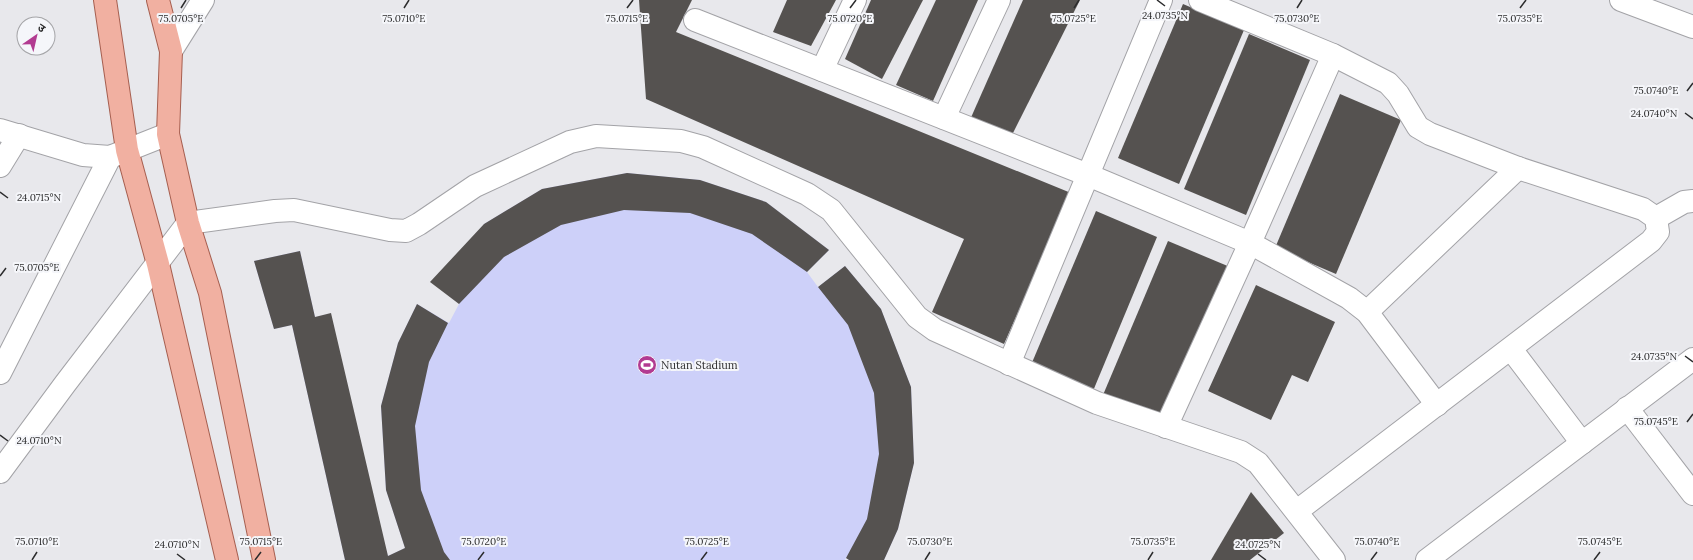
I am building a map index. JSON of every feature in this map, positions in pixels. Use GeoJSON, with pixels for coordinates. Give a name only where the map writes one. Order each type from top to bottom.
{"type":"FeatureCollection","features":[{"type":"Feature","properties":{"kind":"main road"},"geometry":{"type":"LineString","coordinates":[[105,0],[119,154],[158,264],[228,560]]}},
{"type":"Feature","properties":{"kind":"main road"},"geometry":{"type":"LineString","coordinates":[[158,0],[171,51],[168,134],[188,223],[210,293],[264,560]]}},
{"type":"Feature","properties":{"kind":"street"},"geometry":{"type":"LineString","coordinates":[[171,51],[203,0]]}},
{"type":"Feature","properties":{"kind":"street"},"geometry":{"type":"LineString","coordinates":[[822,70],[855,0]]}},
{"type":"Feature","properties":{"kind":"street"},"geometry":{"type":"LineString","coordinates":[[944,118],[999,0]]}},
{"type":"Feature","properties":{"kind":"street"},"geometry":{"type":"LineString","coordinates":[[1010,364],[1161,0]]}},
{"type":"Feature","properties":{"kind":"street"},"geometry":{"type":"LineString","coordinates":[[1200,0],[1333,55],[1388,83],[1398,94],[1418,127],[1430,134],[1518,168],[1643,209],[1656,218],[1658,232],[1651,241],[1297,511]]}},
{"type":"Feature","properties":{"kind":"street"},"geometry":{"type":"LineString","coordinates":[[1621,0],[1693,27]]}},
{"type":"Feature","properties":{"kind":"street"},"geometry":{"type":"LineString","coordinates":[[695,20],[1088,175],[1250,243],[1349,298],[1367,312],[1437,405]]}},
{"type":"Feature","properties":{"kind":"street"},"geometry":{"type":"LineString","coordinates":[[1166,427],[1250,243],[1333,55]]}},
{"type":"Feature","properties":{"kind":"street"},"geometry":{"type":"LineString","coordinates":[[0,166],[10,133],[83,155],[119,154],[168,134]]}},
{"type":"Feature","properties":{"kind":"street"},"geometry":{"type":"LineString","coordinates":[[0,472],[188,223],[275,211],[294,210],[390,230],[406,230],[419,224],[475,186],[570,142],[596,136],[681,141],[703,147],[807,194],[831,210],[917,317],[935,330],[1097,403],[1241,452],[1258,463],[1334,560]]}},
{"type":"Feature","properties":{"kind":"street"},"geometry":{"type":"LineString","coordinates":[[0,372],[119,154]]}},
{"type":"Feature","properties":{"kind":"street"},"geometry":{"type":"LineString","coordinates":[[1367,312],[1518,168]]}},
{"type":"Feature","properties":{"kind":"street"},"geometry":{"type":"LineString","coordinates":[[1656,218],[1684,202],[1693,201]]}},
{"type":"Feature","properties":{"kind":"street"},"geometry":{"type":"LineString","coordinates":[[1510,348],[1582,443]]}},
{"type":"Feature","properties":{"kind":"street"},"geometry":{"type":"LineString","coordinates":[[1427,560],[1693,358]]}},
{"type":"Feature","properties":{"kind":"street"},"geometry":{"type":"LineString","coordinates":[[1627,408],[1693,494]]}},
{"type":"Feature","properties":{"kind":"shaded area","name":"Nutan Stadium"},"geometry":{"type":"Polygon","coordinates":[[[627,173],[700,180],[766,202],[829,250],[807,272],[818,287],[845,266],[881,309],[911,387],[914,463],[898,529],[884,560],[849,560],[846,558],[845,560],[345,560],[292,325],[274,329],[254,261],[300,251],[315,317],[388,556],[405,548],[386,490],[381,406],[398,343],[417,304],[449,323],[459,304],[484,224],[542,189],[627,173]]]}},
{"type":"Feature","properties":{"kind":"building"},"geometry":{"type":"Polygon","coordinates":[[[639,0],[692,0],[676,32],[1071,193],[1004,344],[932,312],[964,239],[646,99],[639,0]]]}},
{"type":"Feature","properties":{"kind":"building"},"geometry":{"type":"Polygon","coordinates":[[[787,0],[836,0],[811,46],[773,32],[787,0]]]}},
{"type":"Feature","properties":{"kind":"building"},"geometry":{"type":"Polygon","coordinates":[[[871,0],[923,0],[882,79],[845,59],[871,0]]]}},
{"type":"Feature","properties":{"kind":"building"},"geometry":{"type":"Polygon","coordinates":[[[936,0],[978,0],[933,101],[896,85],[936,0]]]}},
{"type":"Feature","properties":{"kind":"building"},"geometry":{"type":"Polygon","coordinates":[[[1023,0],[1080,0],[1010,139],[969,122],[1023,0]]]}},
{"type":"Feature","properties":{"kind":"building"},"geometry":{"type":"Polygon","coordinates":[[[1183,4],[1244,30],[1179,184],[1118,158],[1183,4]]]}},
{"type":"Feature","properties":{"kind":"building"},"geometry":{"type":"Polygon","coordinates":[[[1249,34],[1310,60],[1246,215],[1184,189],[1249,34]]]}},
{"type":"Feature","properties":{"kind":"building"},"geometry":{"type":"Polygon","coordinates":[[[1340,94],[1401,120],[1336,274],[1275,248],[1340,94]]]}},
{"type":"Feature","properties":{"kind":"building"},"geometry":{"type":"Polygon","coordinates":[[[627,173],[700,180],[766,202],[829,250],[807,272],[752,234],[690,213],[624,210],[561,225],[504,257],[459,304],[430,282],[484,224],[542,189],[627,173]]]}},
{"type":"Feature","properties":{"kind":"building"},"geometry":{"type":"Polygon","coordinates":[[[1096,211],[1157,237],[1093,391],[1031,365],[1096,211]]]}},
{"type":"Feature","properties":{"kind":"building"},"geometry":{"type":"Polygon","coordinates":[[[1168,241],[1230,267],[1165,421],[1103,395],[1168,241]]]}},
{"type":"Feature","properties":{"kind":"building"},"geometry":{"type":"Polygon","coordinates":[[[300,251],[315,317],[331,313],[388,556],[405,548],[386,490],[381,406],[398,343],[417,304],[448,323],[429,362],[415,426],[421,490],[444,552],[450,560],[345,560],[292,325],[274,329],[254,261],[300,251]]]}},
{"type":"Feature","properties":{"kind":"building"},"geometry":{"type":"Polygon","coordinates":[[[845,266],[881,309],[911,387],[914,463],[898,529],[884,560],[849,560],[846,558],[867,519],[879,454],[874,393],[848,325],[818,287],[845,266]]]}},
{"type":"Feature","properties":{"kind":"building"},"geometry":{"type":"Polygon","coordinates":[[[1256,285],[1335,322],[1308,382],[1292,375],[1271,420],[1208,391],[1256,285]]]}},
{"type":"Feature","properties":{"kind":"building"},"geometry":{"type":"Polygon","coordinates":[[[1251,492],[1284,533],[1250,560],[1211,560],[1251,492]]]}},
{"type":"Feature","properties":{"kind":"place","name":"Nutan Stadium"},"geometry":{"type":"Point","coordinates":[647,365]}}]}
